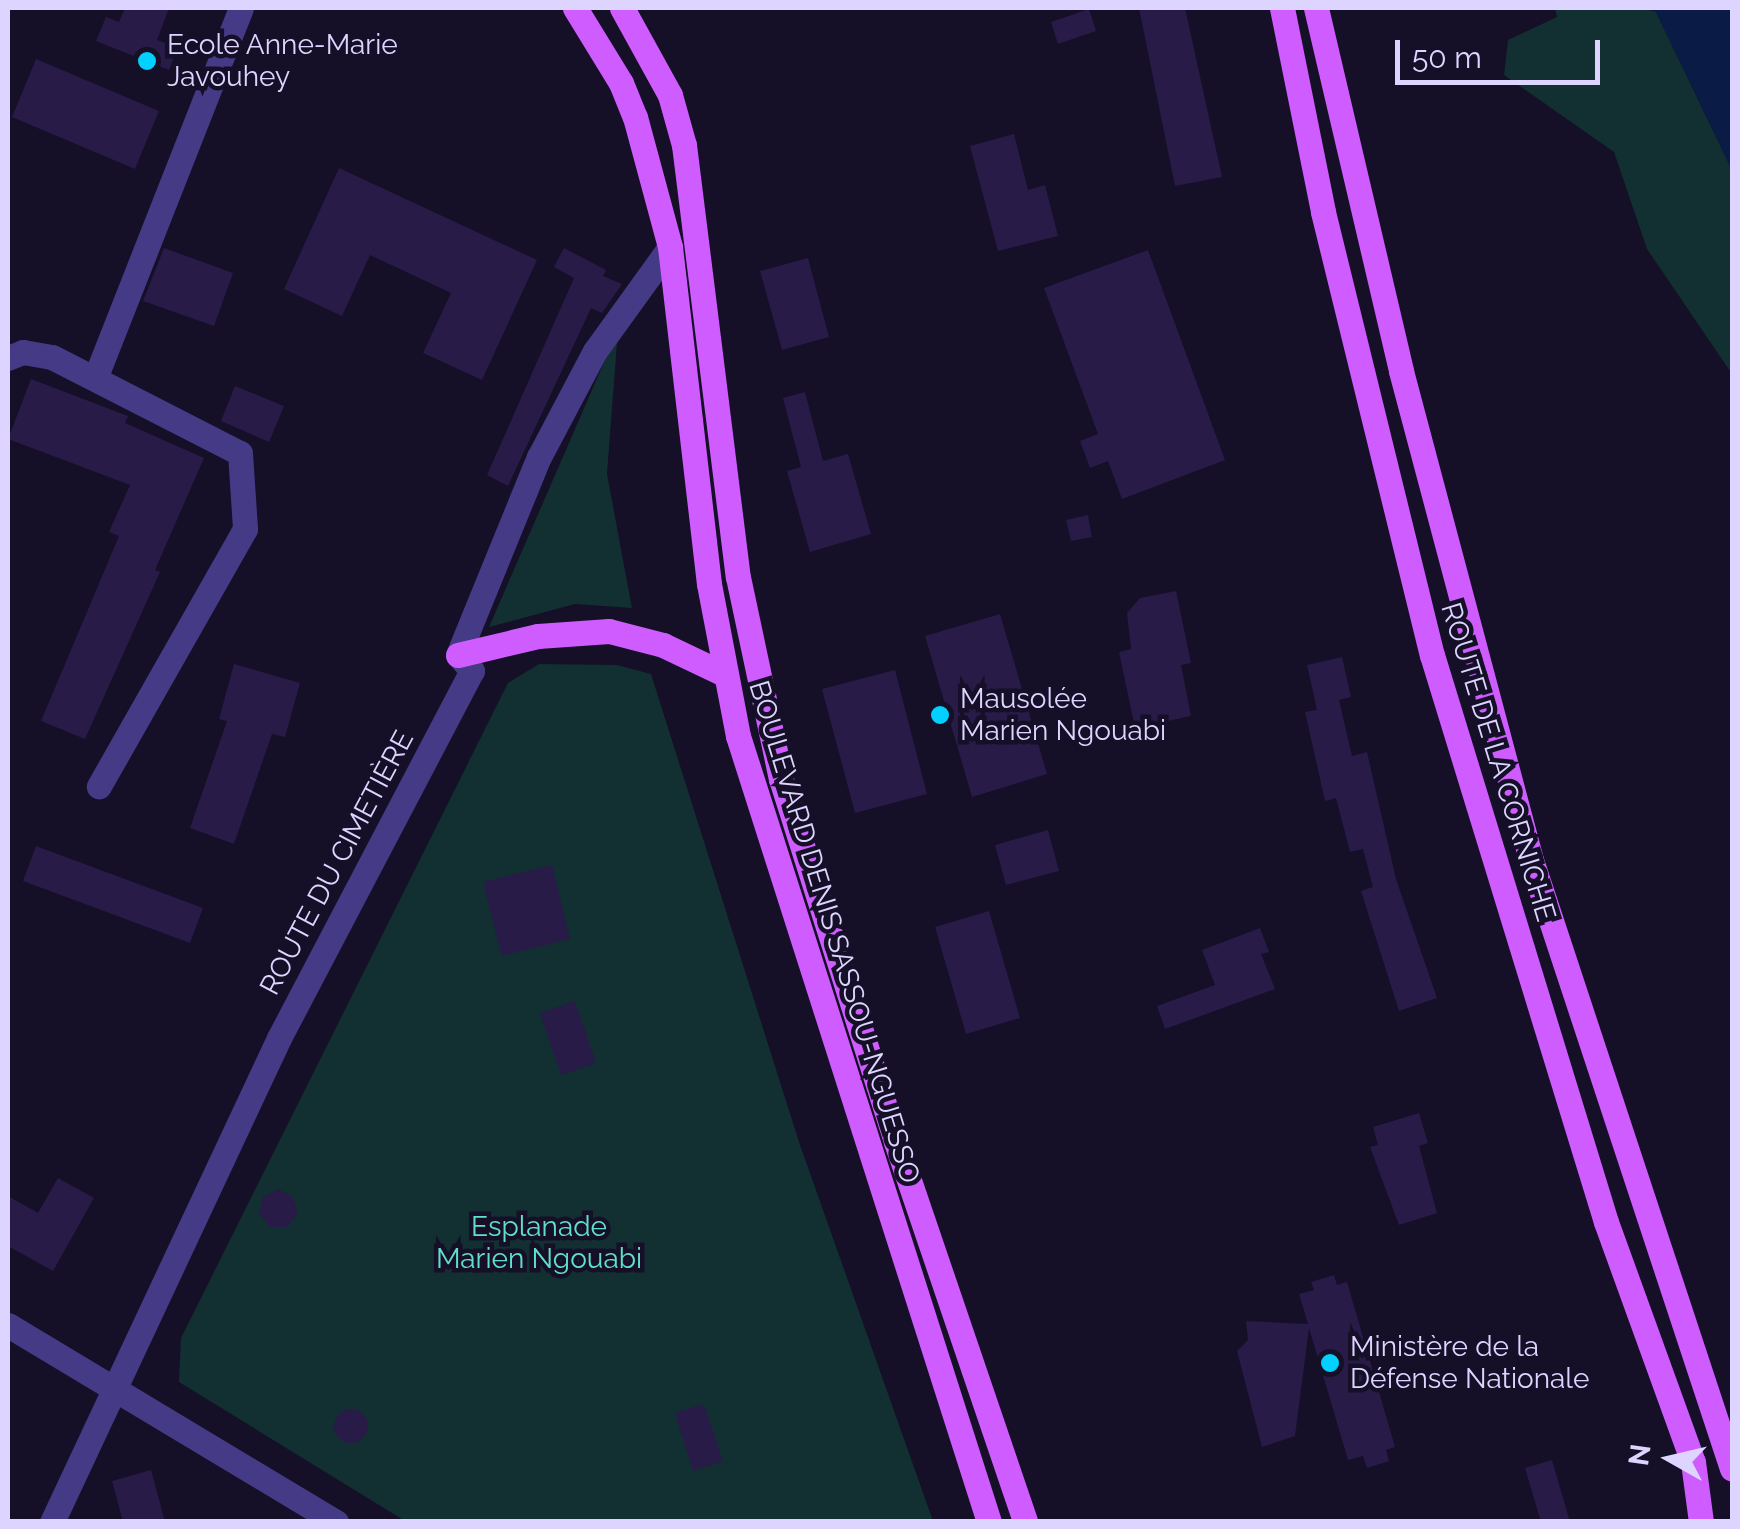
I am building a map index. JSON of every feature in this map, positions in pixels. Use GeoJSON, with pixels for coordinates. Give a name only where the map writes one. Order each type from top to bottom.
{"type":"FeatureCollection","features":[{"type":"Feature","properties":{"kind":"main road","name":"BOULEVARD DENIS SASSOU-NGUESSO"},"geometry":{"type":"LineString","coordinates":[[575,8],[620,83],[635,118],[670,247],[724,674],[771,843],[989,1522]]}},
{"type":"Feature","properties":{"kind":"main road","name":"BOULEVARD DENIS SASSOU-NGUESSO"},"geometry":{"type":"LineString","coordinates":[[622,8],[670,95],[682,134],[738,577],[781,779],[896,1142],[1025,1522]]}},
{"type":"Feature","properties":{"kind":"main road","name":"ROUTE DE LA CORNICHE"},"geometry":{"type":"LineString","coordinates":[[1282,8],[1323,212],[1432,655],[1606,1222],[1693,1462],[1701,1522]]}},
{"type":"Feature","properties":{"kind":"main road","name":"ROUTE DE LA CORNICHE"},"geometry":{"type":"LineString","coordinates":[[1316,8],[1401,371],[1530,860],[1732,1469]]}},
{"type":"Feature","properties":{"kind":"main road"},"geometry":{"type":"LineString","coordinates":[[458,656],[538,636],[609,631],[662,645],[724,674]]}},
{"type":"Feature","properties":{"kind":"street"},"geometry":{"type":"LineString","coordinates":[[96,376],[241,8]]}},
{"type":"Feature","properties":{"kind":"street","name":"ROUTE DU CIMETIÈRE"},"geometry":{"type":"LineString","coordinates":[[52,1522],[279,1038],[472,671],[458,656],[539,457],[595,351],[670,247]]}},
{"type":"Feature","properties":{"kind":"street"},"geometry":{"type":"LineString","coordinates":[[8,358],[23,352],[52,356],[240,452],[245,529],[99,786]]}},
{"type":"Feature","properties":{"kind":"street"},"geometry":{"type":"LineString","coordinates":[[8,1325],[336,1522]]}},
{"type":"Feature","properties":{"kind":"green space"},"geometry":{"type":"Polygon","coordinates":[[[1555,8],[1645,8],[1656,12],[1732,170],[1732,374],[1647,249],[1614,152],[1504,75],[1508,40],[1557,17],[1555,8]]]}},
{"type":"Feature","properties":{"kind":"green space"},"geometry":{"type":"Polygon","coordinates":[[[618,330],[607,474],[632,608],[575,604],[489,627],[618,330]]]}},
{"type":"Feature","properties":{"kind":"green space","name":"Esplanade Marien Ngouabi"},"geometry":{"type":"Polygon","coordinates":[[[539,664],[617,665],[651,674],[799,1142],[933,1521],[405,1521],[179,1382],[181,1338],[508,683],[539,664]]]}},
{"type":"Feature","properties":{"kind":"water"},"geometry":{"type":"Polygon","coordinates":[[[1645,8],[1732,8],[1732,170],[1656,12],[1645,8]]]}},
{"type":"Feature","properties":{"kind":"building"},"geometry":{"type":"Polygon","coordinates":[[[125,8],[169,8],[157,40],[178,48],[169,70],[96,41],[106,17],[119,22],[125,8]]]}},
{"type":"Feature","properties":{"kind":"building"},"geometry":{"type":"Polygon","coordinates":[[[1139,8],[1185,8],[1222,177],[1175,186],[1139,8]]]}},
{"type":"Feature","properties":{"kind":"building"},"geometry":{"type":"Polygon","coordinates":[[[1089,9],[1096,31],[1058,44],[1051,22],[1089,9]]]}},
{"type":"Feature","properties":{"kind":"building"},"geometry":{"type":"Polygon","coordinates":[[[36,59],[159,111],[135,169],[12,117],[36,59]]]}},
{"type":"Feature","properties":{"kind":"building"},"geometry":{"type":"Polygon","coordinates":[[[1014,134],[1028,190],[1045,185],[1058,236],[998,251],[970,146],[1014,134]]]}},
{"type":"Feature","properties":{"kind":"building"},"geometry":{"type":"Polygon","coordinates":[[[339,168],[537,260],[482,380],[423,353],[451,293],[370,255],[342,316],[284,289],[339,168]]]}},
{"type":"Feature","properties":{"kind":"building"},"geometry":{"type":"Polygon","coordinates":[[[164,248],[233,273],[214,326],[143,301],[164,248]]]}},
{"type":"Feature","properties":{"kind":"building"},"geometry":{"type":"Polygon","coordinates":[[[564,248],[606,270],[603,276],[622,284],[602,313],[591,308],[508,486],[487,475],[574,278],[554,267],[564,248]]]}},
{"type":"Feature","properties":{"kind":"building"},"geometry":{"type":"Polygon","coordinates":[[[1148,250],[1225,460],[1122,499],[1108,461],[1090,468],[1080,441],[1098,434],[1044,288],[1148,250]]]}},
{"type":"Feature","properties":{"kind":"building"},"geometry":{"type":"Polygon","coordinates":[[[808,258],[829,337],[782,350],[760,271],[808,258]]]}},
{"type":"Feature","properties":{"kind":"building"},"geometry":{"type":"Polygon","coordinates":[[[31,379],[128,416],[125,423],[204,458],[155,570],[160,572],[85,739],[41,721],[119,536],[109,532],[130,485],[8,439],[31,379]]]}},
{"type":"Feature","properties":{"kind":"building"},"geometry":{"type":"Polygon","coordinates":[[[235,386],[284,406],[269,442],[221,421],[235,386]]]}},
{"type":"Feature","properties":{"kind":"building"},"geometry":{"type":"Polygon","coordinates":[[[805,392],[823,461],[848,454],[871,534],[810,552],[787,471],[801,467],[783,398],[805,392]]]}},
{"type":"Feature","properties":{"kind":"building"},"geometry":{"type":"Polygon","coordinates":[[[1088,515],[1092,537],[1071,541],[1066,520],[1088,515]]]}},
{"type":"Feature","properties":{"kind":"building"},"geometry":{"type":"Polygon","coordinates":[[[1176,591],[1191,663],[1181,665],[1191,716],[1135,728],[1119,652],[1131,649],[1127,613],[1140,598],[1176,591]]]}},
{"type":"Feature","properties":{"kind":"building"},"geometry":{"type":"Polygon","coordinates":[[[1000,614],[1047,774],[972,797],[925,636],[1000,614]]]}},
{"type":"Feature","properties":{"kind":"building"},"geometry":{"type":"Polygon","coordinates":[[[1342,657],[1351,697],[1339,700],[1352,756],[1367,752],[1396,879],[1437,998],[1399,1011],[1361,891],[1373,887],[1363,849],[1350,852],[1336,798],[1325,801],[1305,712],[1317,710],[1307,665],[1342,657]]]}},
{"type":"Feature","properties":{"kind":"building"},"geometry":{"type":"Polygon","coordinates":[[[234,664],[300,683],[285,737],[272,734],[234,844],[190,828],[227,721],[219,719],[234,664]]]}},
{"type":"Feature","properties":{"kind":"building"},"geometry":{"type":"Polygon","coordinates":[[[895,670],[927,794],[855,813],[822,689],[895,670]]]}},
{"type":"Feature","properties":{"kind":"building"},"geometry":{"type":"Polygon","coordinates":[[[1048,830],[1059,871],[1006,885],[995,845],[1048,830]]]}},
{"type":"Feature","properties":{"kind":"building"},"geometry":{"type":"Polygon","coordinates":[[[36,846],[203,908],[190,943],[23,881],[36,846]]]}},
{"type":"Feature","properties":{"kind":"building"},"geometry":{"type":"Polygon","coordinates":[[[552,865],[570,939],[502,956],[483,882],[552,865]]]}},
{"type":"Feature","properties":{"kind":"building"},"geometry":{"type":"Polygon","coordinates":[[[989,911],[1020,1018],[966,1034],[935,927],[989,911]]]}},
{"type":"Feature","properties":{"kind":"building"},"geometry":{"type":"Polygon","coordinates":[[[1260,928],[1269,952],[1261,954],[1275,989],[1165,1029],[1157,1006],[1215,985],[1202,950],[1260,928]]]}},
{"type":"Feature","properties":{"kind":"building"},"geometry":{"type":"Polygon","coordinates":[[[575,1001],[596,1063],[561,1075],[540,1013],[575,1001]]]}},
{"type":"Feature","properties":{"kind":"building"},"geometry":{"type":"Polygon","coordinates":[[[1419,1113],[1428,1143],[1419,1146],[1437,1213],[1399,1225],[1370,1147],[1378,1145],[1373,1127],[1419,1113]]]}},
{"type":"Feature","properties":{"kind":"building"},"geometry":{"type":"Polygon","coordinates":[[[58,1178],[94,1198],[53,1271],[8,1246],[8,1196],[38,1213],[58,1178]]]}},
{"type":"Feature","properties":{"kind":"building"},"geometry":{"type":"Polygon","coordinates":[[[278,1189],[293,1197],[298,1213],[287,1227],[270,1227],[259,1213],[263,1197],[278,1189]]]}},
{"type":"Feature","properties":{"kind":"building"},"geometry":{"type":"Polygon","coordinates":[[[1334,1275],[1337,1285],[1347,1282],[1395,1447],[1386,1450],[1389,1461],[1367,1468],[1363,1456],[1348,1460],[1309,1328],[1295,1436],[1262,1447],[1237,1351],[1248,1340],[1246,1321],[1308,1324],[1299,1294],[1314,1290],[1311,1282],[1334,1275]]]}},
{"type":"Feature","properties":{"kind":"building"},"geometry":{"type":"Polygon","coordinates":[[[704,1404],[723,1461],[693,1471],[675,1413],[704,1404]]]}},
{"type":"Feature","properties":{"kind":"building"},"geometry":{"type":"Polygon","coordinates":[[[351,1409],[363,1414],[368,1426],[363,1438],[351,1443],[339,1438],[334,1426],[339,1414],[351,1409]]]}},
{"type":"Feature","properties":{"kind":"building"},"geometry":{"type":"Polygon","coordinates":[[[1552,1460],[1570,1522],[1541,1522],[1525,1468],[1552,1460]]]}},
{"type":"Feature","properties":{"kind":"building"},"geometry":{"type":"Polygon","coordinates":[[[151,1470],[165,1522],[123,1522],[112,1481],[151,1470]]]}},
{"type":"Feature","properties":{"kind":"place","name":"Ecole Anne-Marie Javouhey"},"geometry":{"type":"Point","coordinates":[147,61]}},
{"type":"Feature","properties":{"kind":"place","name":"Mausolée Marien Ngouabi"},"geometry":{"type":"Point","coordinates":[940,715]}},
{"type":"Feature","properties":{"kind":"place","name":"Ministère de la Défense Nationale"},"geometry":{"type":"Point","coordinates":[1330,1363]}}]}
